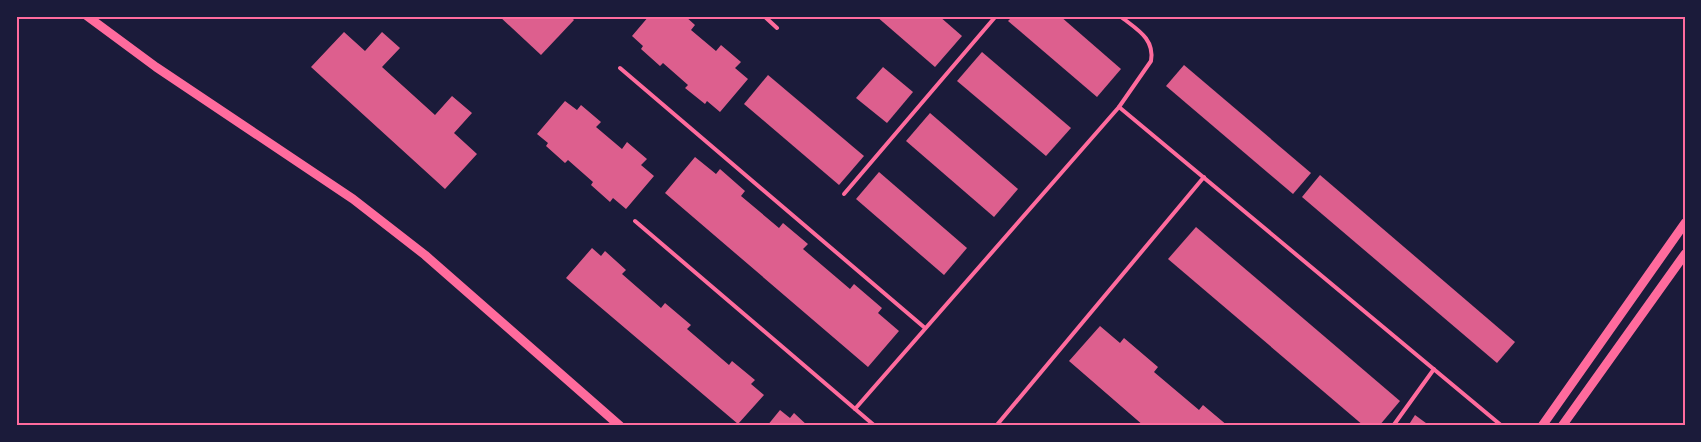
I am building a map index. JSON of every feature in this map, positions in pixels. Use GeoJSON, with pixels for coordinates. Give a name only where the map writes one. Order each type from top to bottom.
{"type":"FeatureCollection","features":[{"type":"Feature","properties":{"kind":"street"},"geometry":{"type":"LineString","coordinates":[[88,16],[156,67],[361,204],[425,255],[620,426]]}},
{"type":"Feature","properties":{"kind":"street"},"geometry":{"type":"LineString","coordinates":[[1542,426],[1685,223]]}},
{"type":"Feature","properties":{"kind":"street"},"geometry":{"type":"LineString","coordinates":[[1562,426],[1685,254]]}},
{"type":"Feature","properties":{"kind":"lane"},"geometry":{"type":"LineString","coordinates":[[764,16],[777,28]]}},
{"type":"Feature","properties":{"kind":"lane"},"geometry":{"type":"LineString","coordinates":[[844,194],[996,16]]}},
{"type":"Feature","properties":{"kind":"lane"},"geometry":{"type":"LineString","coordinates":[[854,409],[1119,107],[1151,61],[1152,52],[1148,38],[1120,16]]}},
{"type":"Feature","properties":{"kind":"lane"},"geometry":{"type":"LineString","coordinates":[[620,68],[925,328]]}},
{"type":"Feature","properties":{"kind":"lane"},"geometry":{"type":"LineString","coordinates":[[1119,107],[1502,426]]}},
{"type":"Feature","properties":{"kind":"lane"},"geometry":{"type":"LineString","coordinates":[[996,426],[1204,177]]}},
{"type":"Feature","properties":{"kind":"lane"},"geometry":{"type":"LineString","coordinates":[[635,221],[875,426]]}},
{"type":"Feature","properties":{"kind":"lane"},"geometry":{"type":"LineString","coordinates":[[1393,426],[1434,369]]}},
{"type":"Feature","properties":{"kind":"building"},"geometry":{"type":"Polygon","coordinates":[[[499,16],[570,16],[574,20],[541,55],[499,16]]]}},
{"type":"Feature","properties":{"kind":"building"},"geometry":{"type":"Polygon","coordinates":[[[649,16],[685,16],[695,25],[691,30],[716,51],[721,45],[741,62],[735,68],[748,79],[720,112],[707,101],[705,104],[685,88],[688,85],[663,63],[660,66],[641,49],[643,46],[632,36],[649,16]]]}},
{"type":"Feature","properties":{"kind":"building"},"geometry":{"type":"Polygon","coordinates":[[[876,16],[939,16],[962,36],[935,67],[876,16]]]}},
{"type":"Feature","properties":{"kind":"building"},"geometry":{"type":"Polygon","coordinates":[[[1013,16],[1060,16],[1121,69],[1097,97],[1008,21],[1013,16]]]}},
{"type":"Feature","properties":{"kind":"building"},"geometry":{"type":"Polygon","coordinates":[[[344,32],[365,51],[382,32],[400,48],[382,67],[435,115],[452,96],[472,113],[454,133],[477,154],[445,189],[311,67],[344,32]]]}},
{"type":"Feature","properties":{"kind":"building"},"geometry":{"type":"Polygon","coordinates":[[[982,52],[1071,128],[1046,156],[957,81],[982,52]]]}},
{"type":"Feature","properties":{"kind":"building"},"geometry":{"type":"Polygon","coordinates":[[[1184,65],[1311,173],[1293,194],[1166,86],[1184,65]]]}},
{"type":"Feature","properties":{"kind":"building"},"geometry":{"type":"Polygon","coordinates":[[[883,67],[913,92],[887,123],[856,98],[883,67]]]}},
{"type":"Feature","properties":{"kind":"building"},"geometry":{"type":"Polygon","coordinates":[[[768,75],[864,156],[839,185],[744,104],[768,75]]]}},
{"type":"Feature","properties":{"kind":"building"},"geometry":{"type":"Polygon","coordinates":[[[565,101],[577,110],[581,105],[601,122],[596,127],[622,149],[627,142],[647,159],[641,165],[654,176],[626,209],[613,198],[610,202],[591,185],[593,182],[568,160],[565,163],[546,146],[548,143],[537,134],[565,101]]]}},
{"type":"Feature","properties":{"kind":"building"},"geometry":{"type":"Polygon","coordinates":[[[930,113],[1018,189],[994,217],[906,141],[930,113]]]}},
{"type":"Feature","properties":{"kind":"building"},"geometry":{"type":"Polygon","coordinates":[[[695,157],[716,174],[720,169],[745,191],[741,196],[779,228],[783,223],[808,244],[803,249],[850,289],[854,284],[882,308],[878,313],[899,331],[868,367],[665,193],[695,157]]]}},
{"type":"Feature","properties":{"kind":"building"},"geometry":{"type":"Polygon","coordinates":[[[879,172],[967,248],[944,275],[856,199],[879,172]]]}},
{"type":"Feature","properties":{"kind":"building"},"geometry":{"type":"Polygon","coordinates":[[[1320,175],[1515,342],[1497,363],[1302,197],[1320,175]]]}},
{"type":"Feature","properties":{"kind":"building"},"geometry":{"type":"Polygon","coordinates":[[[1196,227],[1400,401],[1379,426],[1364,426],[1168,259],[1196,227]]]}},
{"type":"Feature","properties":{"kind":"building"},"geometry":{"type":"Polygon","coordinates":[[[592,248],[601,256],[605,251],[626,270],[622,274],[661,308],[665,303],[691,325],[687,329],[729,365],[732,361],[755,380],[751,384],[764,395],[738,424],[566,278],[592,248]]]}},
{"type":"Feature","properties":{"kind":"building"},"geometry":{"type":"Polygon","coordinates":[[[1100,326],[1120,343],[1124,338],[1158,367],[1154,372],[1199,410],[1203,405],[1228,426],[1144,426],[1069,361],[1100,326]]]}},
{"type":"Feature","properties":{"kind":"building"},"geometry":{"type":"Polygon","coordinates":[[[780,410],[790,418],[794,413],[808,426],[767,426],[780,410]]]}},
{"type":"Feature","properties":{"kind":"building"},"geometry":{"type":"Polygon","coordinates":[[[1415,415],[1430,426],[1408,426],[1415,415]]]}}]}
